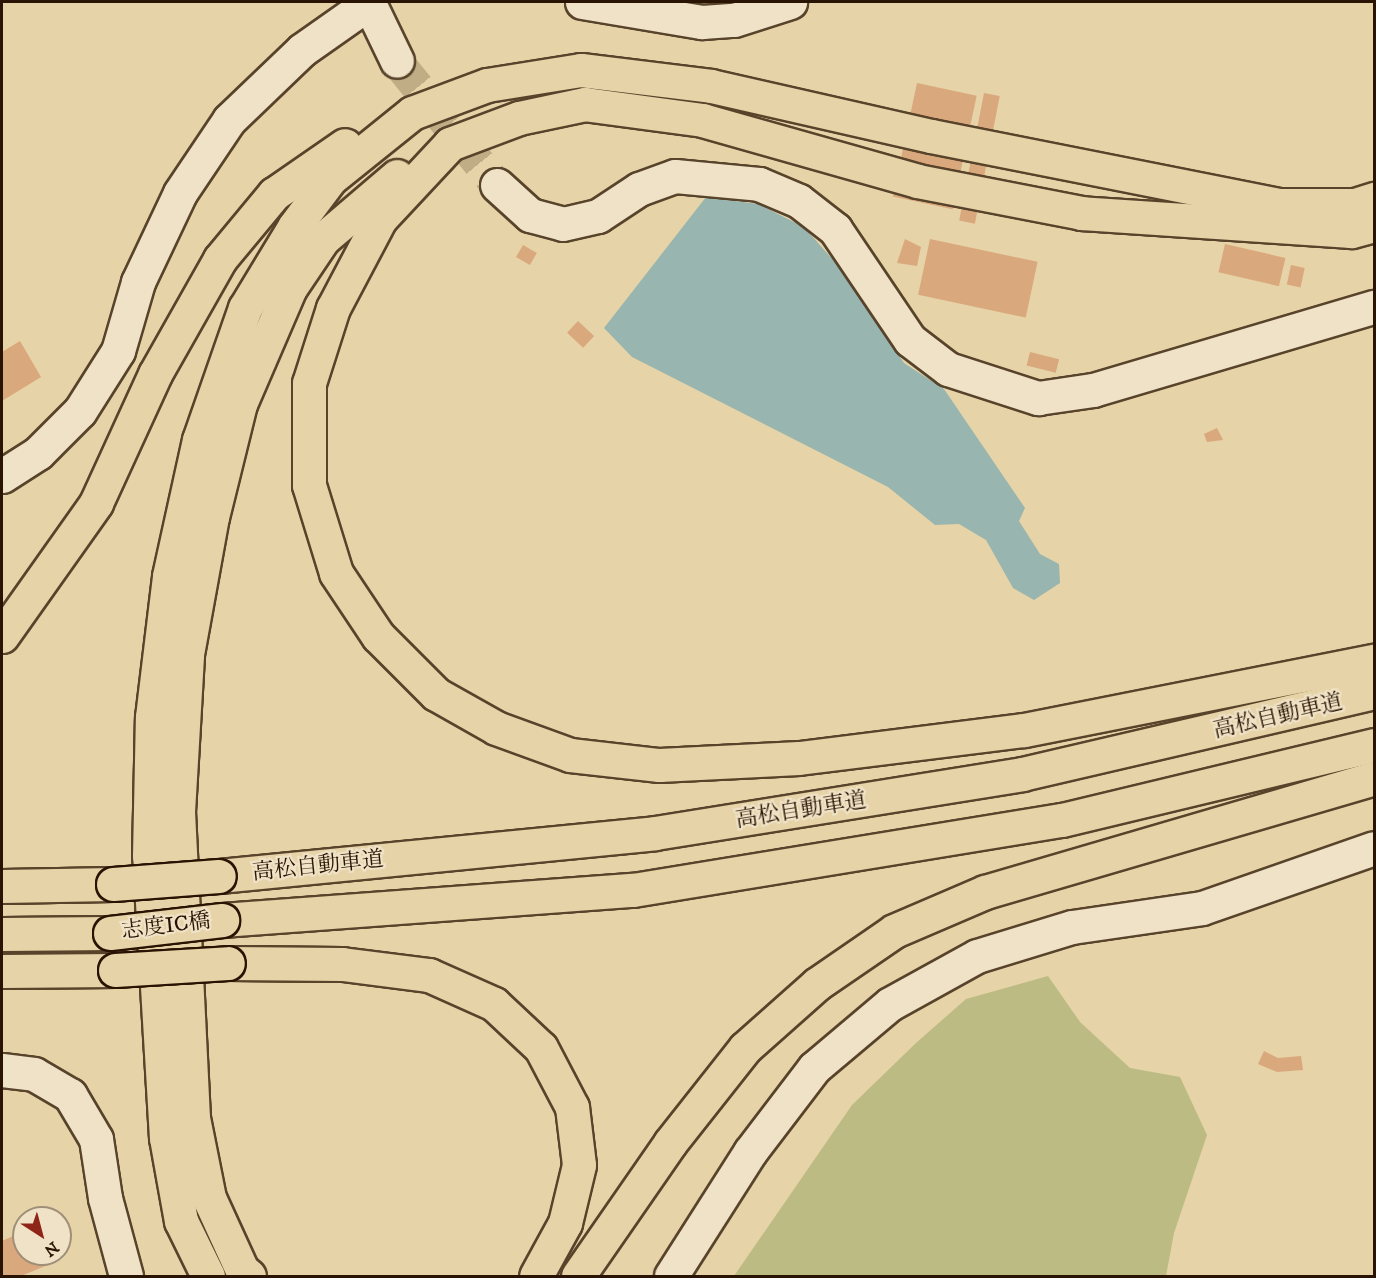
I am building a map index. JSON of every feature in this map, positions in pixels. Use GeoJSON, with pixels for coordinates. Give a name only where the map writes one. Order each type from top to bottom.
{"type":"FeatureCollection","features":[{"type":"Feature","properties":{"kind":"highway"},"geometry":{"type":"LineString","coordinates":[[2,636],[96,503],[155,374],[220,260],[274,194],[339,148],[412,113],[487,85],[581,70],[711,86],[932,136],[1281,204],[1354,205],[1374,199]]}},
{"type":"Feature","properties":{"kind":"highway"},"geometry":{"type":"LineString","coordinates":[[249,1276],[242,1270],[209,1198],[193,1118],[178,812],[187,654],[212,517],[240,404],[290,288],[323,239],[389,180],[450,144],[519,118],[585,104],[703,120],[918,181],[1082,213],[1351,231],[1374,225]]}},
{"type":"Feature","properties":{"kind":"highway"},"geometry":{"type":"LineString","coordinates":[[208,1276],[181,1221],[166,1138],[149,856],[152,717],[169,576],[199,440],[244,308],[294,227],[330,179],[412,113]]}},
{"type":"Feature","properties":{"kind":"highway"},"geometry":{"type":"LineString","coordinates":[[450,144],[380,219],[333,308],[309,383],[309,485],[336,573],[378,636],[436,694],[486,722],[581,756],[659,765],[799,758],[1024,730],[1374,661]]}},
{"type":"Feature","properties":{"kind":"highway","name":"高松自動車道"},"geometry":{"type":"LineString","coordinates":[[219,876],[655,833],[986,780],[1304,712],[1374,692]]}},
{"type":"Feature","properties":{"kind":"highway","name":"高松自動車道"},"geometry":{"type":"LineString","coordinates":[[222,920],[633,890],[1062,820],[1374,744]]}},
{"type":"Feature","properties":{"kind":"highway"},"geometry":{"type":"LineString","coordinates":[[578,1276],[670,1143],[745,1048],[816,984],[894,931],[985,892],[1374,778]]}},
{"type":"Feature","properties":{"kind":"highway","name":"志度IC橋"},"geometry":{"type":"LineString","coordinates":[[2,886],[112,884],[219,876]]}},
{"type":"Feature","properties":{"kind":"highway","name":"志度IC橋"},"geometry":{"type":"LineString","coordinates":[[2,934],[110,933],[222,920]]}},
{"type":"Feature","properties":{"kind":"highway"},"geometry":{"type":"LineString","coordinates":[[2,970],[115,970],[228,963],[342,964],[429,975],[494,1004],[541,1048],[572,1107],[579,1165],[565,1223],[536,1276]]}},
{"type":"Feature","properties":{"kind":"street"},"geometry":{"type":"LineString","coordinates":[[2,476],[38,453],[80,411],[118,351],[138,282],[180,193],[229,120],[302,50],[369,2],[397,61]]}},
{"type":"Feature","properties":{"kind":"street"},"geometry":{"type":"LineString","coordinates":[[582,2],[702,22],[734,20],[790,2]]}},
{"type":"Feature","properties":{"kind":"street"},"geometry":{"type":"LineString","coordinates":[[496,185],[530,215],[563,224],[598,216],[639,189],[675,176],[759,184],[799,201],[835,229],[910,340],[948,369],[1038,398],[1092,390],[1374,307]]}},
{"type":"Feature","properties":{"kind":"street"},"geometry":{"type":"LineString","coordinates":[[671,1276],[750,1152],[814,1068],[890,1004],[976,956],[1072,927],[1202,908],[1374,848]]}},
{"type":"Feature","properties":{"kind":"street"},"geometry":{"type":"LineString","coordinates":[[2,1070],[34,1074],[70,1095],[96,1138],[105,1198],[126,1276]]}},
{"type":"Feature","properties":{"kind":"green space"},"geometry":{"type":"Polygon","coordinates":[[[1048,976],[1080,1022],[1130,1068],[1180,1077],[1207,1135],[1174,1233],[1166,1276],[734,1276],[852,1105],[916,1043],[966,999],[1048,976]]]}},
{"type":"Feature","properties":{"kind":"water"},"geometry":{"type":"Polygon","coordinates":[[[706,197],[758,204],[804,227],[834,261],[904,363],[944,389],[1025,508],[1019,521],[1040,554],[1059,564],[1060,583],[1034,600],[1013,588],[986,540],[959,524],[935,525],[888,487],[632,357],[604,328],[706,197]]]}},
{"type":"Feature","properties":{"kind":"building"},"geometry":{"type":"Polygon","coordinates":[[[917,83],[977,96],[953,209],[893,196],[917,83]]]}},
{"type":"Feature","properties":{"kind":"building"},"geometry":{"type":"Polygon","coordinates":[[[984,93],[1000,96],[975,224],[959,221],[984,93]]]}},
{"type":"Feature","properties":{"kind":"building"},"geometry":{"type":"Polygon","coordinates":[[[905,239],[921,247],[917,266],[897,263],[905,239]]]}},
{"type":"Feature","properties":{"kind":"building"},"geometry":{"type":"Polygon","coordinates":[[[930,239],[1038,262],[1026,318],[918,295],[930,239]]]}},
{"type":"Feature","properties":{"kind":"building"},"geometry":{"type":"Polygon","coordinates":[[[1225,244],[1285,258],[1279,286],[1218,272],[1225,244]]]}},
{"type":"Feature","properties":{"kind":"building"},"geometry":{"type":"Polygon","coordinates":[[[523,245],[537,253],[530,265],[516,257],[523,245]]]}},
{"type":"Feature","properties":{"kind":"building"},"geometry":{"type":"Polygon","coordinates":[[[1291,265],[1305,268],[1301,287],[1287,285],[1291,265]]]}},
{"type":"Feature","properties":{"kind":"building"},"geometry":{"type":"Polygon","coordinates":[[[578,321],[594,336],[583,348],[567,333],[578,321]]]}},
{"type":"Feature","properties":{"kind":"building"},"geometry":{"type":"Polygon","coordinates":[[[20,341],[41,377],[2,401],[2,352],[20,341]]]}},
{"type":"Feature","properties":{"kind":"building"},"geometry":{"type":"Polygon","coordinates":[[[1030,352],[1059,359],[1056,373],[1027,366],[1030,352]]]}},
{"type":"Feature","properties":{"kind":"building"},"geometry":{"type":"Polygon","coordinates":[[[1217,428],[1223,440],[1207,442],[1204,434],[1217,428]]]}},
{"type":"Feature","properties":{"kind":"building"},"geometry":{"type":"Polygon","coordinates":[[[1264,1051],[1278,1058],[1301,1056],[1303,1070],[1277,1072],[1258,1064],[1264,1051]]]}},
{"type":"Feature","properties":{"kind":"building"},"geometry":{"type":"Polygon","coordinates":[[[12,1236],[12,1266],[45,1266],[21,1276],[2,1276],[2,1241],[12,1236]]]}},
{"type":"Feature","properties":{"kind":"tunnel"},"geometry":{"type":"LineString","coordinates":[[397,61],[497,185]]}}]}
